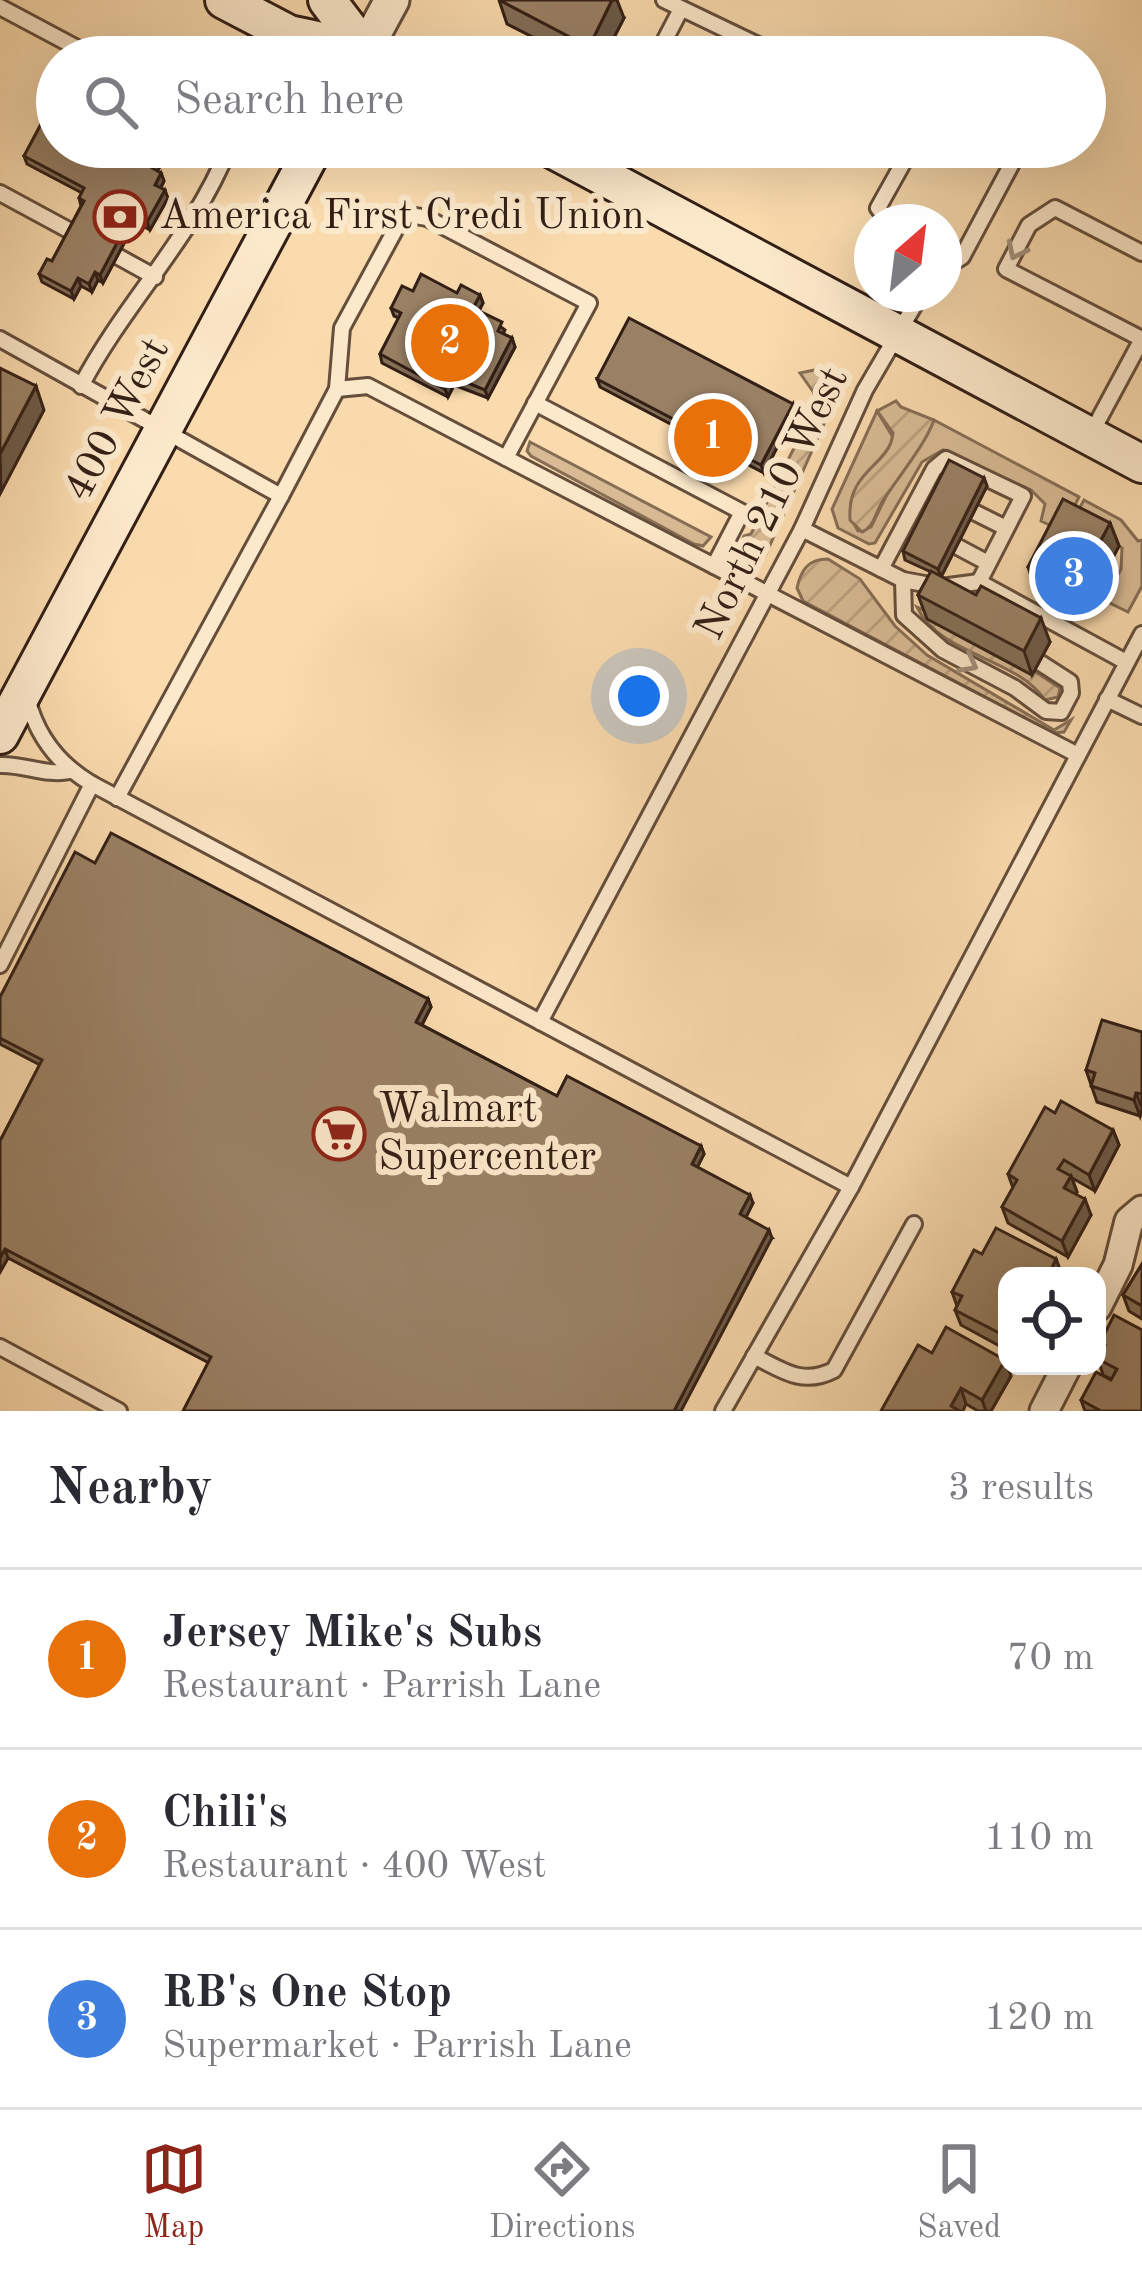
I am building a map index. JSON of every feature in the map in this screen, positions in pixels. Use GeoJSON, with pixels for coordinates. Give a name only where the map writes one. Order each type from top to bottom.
{"type":"FeatureCollection","features":[{"type":"Feature","properties":{"kind":"main road"},"geometry":{"type":"LineString","coordinates":[[224,0],[297,36]]}},
{"type":"Feature","properties":{"kind":"main road"},"geometry":{"type":"LineString","coordinates":[[327,0],[354,36]]}},
{"type":"Feature","properties":{"kind":"main road","name":"400 West"},"geometry":{"type":"LineString","coordinates":[[0,734],[303,168]]}},
{"type":"Feature","properties":{"kind":"main road"},"geometry":{"type":"LineString","coordinates":[[602,168],[1142,464]]}},
{"type":"Feature","properties":{"kind":"street"},"geometry":{"type":"LineString","coordinates":[[376,36],[392,0]]}},
{"type":"Feature","properties":{"kind":"street"},"geometry":{"type":"LineString","coordinates":[[1106,1289],[1118,1265],[1129,1221],[1142,1210]]}},
{"type":"Feature","properties":{"kind":"street"},"geometry":{"type":"LineString","coordinates":[[1044,1411],[1062,1375]]}},
{"type":"Feature","properties":{"kind":"lane"},"geometry":{"type":"LineString","coordinates":[[664,0],[738,36]]}},
{"type":"Feature","properties":{"kind":"lane"},"geometry":{"type":"LineString","coordinates":[[0,7],[55,36]]}},
{"type":"Feature","properties":{"kind":"lane"},"geometry":{"type":"LineString","coordinates":[[667,36],[681,9]]}},
{"type":"Feature","properties":{"kind":"lane"},"geometry":{"type":"LineString","coordinates":[[81,386],[104,341],[180,240],[219,168]]}},
{"type":"Feature","properties":{"kind":"lane"},"geometry":{"type":"LineString","coordinates":[[880,204],[900,168]]}},
{"type":"Feature","properties":{"kind":"lane"},"geometry":{"type":"LineString","coordinates":[[962,257],[1010,168]]}},
{"type":"Feature","properties":{"kind":"lane"},"geometry":{"type":"LineString","coordinates":[[0,194],[74,233]]}},
{"type":"Feature","properties":{"kind":"lane"},"geometry":{"type":"LineString","coordinates":[[1090,436],[1142,339],[1006,268],[1029,224],[1055,208],[1142,253]]}},
{"type":"Feature","properties":{"kind":"lane"},"geometry":{"type":"LineString","coordinates":[[117,797],[338,389],[342,328],[404,218],[416,214],[589,304],[506,458]]}},
{"type":"Feature","properties":{"kind":"lane"},"geometry":{"type":"LineString","coordinates":[[117,256],[154,277]]}},
{"type":"Feature","properties":{"kind":"lane","name":"North 210 West"},"geometry":{"type":"LineString","coordinates":[[540,1022],[802,530],[840,440],[911,312]]}},
{"type":"Feature","properties":{"kind":"lane"},"geometry":{"type":"LineString","coordinates":[[0,339],[281,496]]}},
{"type":"Feature","properties":{"kind":"lane"},"geometry":{"type":"LineString","coordinates":[[338,389],[368,386],[1078,755]]}},
{"type":"Feature","properties":{"kind":"lane"},"geometry":{"type":"LineString","coordinates":[[536,404],[742,512],[714,566]]}},
{"type":"Feature","properties":{"kind":"lane"},"geometry":{"type":"LineString","coordinates":[[881,569],[914,525],[940,462],[956,461],[1023,496],[979,582]]}},
{"type":"Feature","properties":{"kind":"lane"},"geometry":{"type":"LineString","coordinates":[[974,512],[1006,528]]}},
{"type":"Feature","properties":{"kind":"lane"},"geometry":{"type":"LineString","coordinates":[[802,530],[903,580],[940,587],[979,582],[1126,662]]}},
{"type":"Feature","properties":{"kind":"lane"},"geometry":{"type":"LineString","coordinates":[[956,547],[988,563]]}},
{"type":"Feature","properties":{"kind":"lane"},"geometry":{"type":"LineString","coordinates":[[903,580],[919,599]]}},
{"type":"Feature","properties":{"kind":"lane"},"geometry":{"type":"LineString","coordinates":[[903,580],[904,615],[943,650],[1015,688],[1046,711],[1061,712],[1071,693],[1070,682],[1039,662]]}},
{"type":"Feature","properties":{"kind":"lane"},"geometry":{"type":"LineString","coordinates":[[723,1411],[851,1187],[1142,634]]}},
{"type":"Feature","properties":{"kind":"lane"},"geometry":{"type":"LineString","coordinates":[[25,688],[41,738],[70,771],[851,1187]]}},
{"type":"Feature","properties":{"kind":"lane"},"geometry":{"type":"LineString","coordinates":[[1107,699],[1142,716]]}},
{"type":"Feature","properties":{"kind":"lane"},"geometry":{"type":"LineString","coordinates":[[0,765],[20,764],[53,774],[70,771]]}},
{"type":"Feature","properties":{"kind":"lane"},"geometry":{"type":"LineString","coordinates":[[0,965],[92,784]]}},
{"type":"Feature","properties":{"kind":"lane"},"geometry":{"type":"LineString","coordinates":[[754,1356],[796,1378],[818,1379],[834,1370],[914,1224]]}},
{"type":"Feature","properties":{"kind":"lane"},"geometry":{"type":"LineString","coordinates":[[0,1347],[119,1411]]}},
{"type":"Feature","properties":{"kind":"shaded area"},"geometry":{"type":"Polygon","coordinates":[[[839,372],[835,399],[766,554],[757,567],[740,568],[733,562],[744,536],[751,534],[816,404],[800,373],[839,372]]]}},
{"type":"Feature","properties":{"kind":"shaded area"},"geometry":{"type":"Polygon","coordinates":[[[896,401],[934,420],[862,532],[850,520],[851,503],[861,479],[890,444],[893,433],[877,411],[896,401]]]}},
{"type":"Feature","properties":{"kind":"shaded area"},"geometry":{"type":"Polygon","coordinates":[[[877,411],[894,439],[854,492],[851,517],[858,531],[871,527],[895,478],[934,420],[1079,497],[1062,531],[1041,521],[1045,504],[1031,490],[943,450],[922,462],[875,543],[838,528],[832,509],[877,411]]]}},
{"type":"Feature","properties":{"kind":"shaded area"},"geometry":{"type":"Polygon","coordinates":[[[530,442],[711,537],[703,546],[694,544],[531,456],[527,451],[530,442]]]}},
{"type":"Feature","properties":{"kind":"shaded area"},"geometry":{"type":"Polygon","coordinates":[[[1084,500],[1121,520],[1142,540],[1142,586],[1128,612],[1104,600],[1121,569],[1122,548],[1072,522],[1084,500]]]}},
{"type":"Feature","properties":{"kind":"shaded area"},"geometry":{"type":"Polygon","coordinates":[[[828,559],[860,579],[895,626],[927,655],[1054,730],[1071,720],[1064,732],[1053,733],[803,601],[797,588],[803,571],[810,563],[828,559]]]}},
{"type":"Feature","properties":{"kind":"shaded area"},"geometry":{"type":"Polygon","coordinates":[[[917,607],[930,613],[928,619],[1031,674],[1034,671],[1060,688],[1058,697],[1045,700],[1016,674],[960,647],[928,623],[917,607]]]}},
{"type":"Feature","properties":{"kind":"building"},"geometry":{"type":"Polygon","coordinates":[[[499,0],[612,0],[594,36],[568,36],[499,0]]]}},
{"type":"Feature","properties":{"kind":"building","name":"America First Credi Union"},"geometry":{"type":"Polygon","coordinates":[[[36,133],[36,162],[24,156],[36,133]]]}},
{"type":"Feature","properties":{"kind":"building","name":"America First Credi Union"},"geometry":{"type":"Polygon","coordinates":[[[46,168],[152,168],[161,173],[155,185],[165,190],[147,222],[138,217],[133,227],[127,224],[100,275],[95,272],[89,284],[78,278],[71,291],[39,274],[47,259],[52,261],[84,201],[79,198],[84,188],[46,168]]]}},
{"type":"Feature","properties":{"kind":"building"},"geometry":{"type":"Polygon","coordinates":[[[421,274],[457,293],[461,285],[480,295],[473,308],[502,322],[498,331],[512,338],[485,390],[451,376],[445,389],[380,354],[401,313],[391,308],[402,286],[413,291],[421,274]]]}},
{"type":"Feature","properties":{"kind":"building"},"geometry":{"type":"Polygon","coordinates":[[[629,318],[793,404],[761,465],[597,379],[629,318]]]}},
{"type":"Feature","properties":{"kind":"building"},"geometry":{"type":"Polygon","coordinates":[[[0,368],[36,386],[0,454],[0,368]]]}},
{"type":"Feature","properties":{"kind":"building"},"geometry":{"type":"Polygon","coordinates":[[[949,460],[984,478],[938,569],[903,551],[949,460]]]}},
{"type":"Feature","properties":{"kind":"building"},"geometry":{"type":"Polygon","coordinates":[[[1063,499],[1110,523],[1074,592],[1028,567],[1063,499]]]}},
{"type":"Feature","properties":{"kind":"building"},"geometry":{"type":"Polygon","coordinates":[[[931,571],[976,595],[981,586],[1041,618],[1024,651],[918,595],[931,571]]]}},
{"type":"Feature","properties":{"kind":"building","name":"Walmart Supercenter"},"geometry":{"type":"Polygon","coordinates":[[[111,833],[428,999],[416,1022],[557,1096],[567,1076],[701,1146],[692,1164],[750,1195],[740,1214],[769,1230],[674,1411],[183,1411],[211,1357],[5,1249],[0,1258],[0,1141],[42,1060],[0,1038],[0,997],[75,852],[95,863],[111,833]]]}},
{"type":"Feature","properties":{"kind":"building"},"geometry":{"type":"Polygon","coordinates":[[[1102,1020],[1142,1032],[1142,1094],[1136,1093],[1134,1100],[1091,1086],[1095,1073],[1086,1070],[1102,1020]]]}},
{"type":"Feature","properties":{"kind":"building"},"geometry":{"type":"Polygon","coordinates":[[[1061,1101],[1113,1130],[1089,1175],[1064,1160],[1058,1169],[1071,1176],[1064,1188],[1085,1199],[1062,1241],[1002,1207],[1017,1180],[1008,1174],[1045,1107],[1055,1113],[1061,1101]]]}},
{"type":"Feature","properties":{"kind":"building"},"geometry":{"type":"Polygon","coordinates":[[[996,1228],[1056,1259],[1052,1267],[998,1267],[998,1332],[955,1310],[962,1296],[952,1292],[974,1250],[982,1254],[996,1228]]]}},
{"type":"Feature","properties":{"kind":"building"},"geometry":{"type":"Polygon","coordinates":[[[1142,1264],[1142,1306],[1123,1295],[1142,1264]]]}},
{"type":"Feature","properties":{"kind":"building"},"geometry":{"type":"Polygon","coordinates":[[[1114,1315],[1142,1330],[1142,1411],[1101,1411],[1081,1400],[1094,1375],[1111,1380],[1117,1369],[1106,1363],[1106,1331],[1114,1315]]]}},
{"type":"Feature","properties":{"kind":"building"},"geometry":{"type":"Polygon","coordinates":[[[946,1327],[998,1356],[998,1372],[982,1400],[961,1388],[951,1406],[960,1411],[881,1411],[918,1345],[932,1353],[946,1327]]]}},
{"type":"Feature","properties":{"kind":"place","name":"America First Credi Union"},"geometry":{"type":"Point","coordinates":[120,217]}},
{"type":"Feature","properties":{"kind":"place","name":"Chili's"},"geometry":{"type":"Point","coordinates":[450,343]}},
{"type":"Feature","properties":{"kind":"place","name":"Jersey Mike's Subs"},"geometry":{"type":"Point","coordinates":[713,438]}},
{"type":"Feature","properties":{"kind":"place","name":"RB's One Stop"},"geometry":{"type":"Point","coordinates":[1074,576]}},
{"type":"Feature","properties":{"kind":"place","name":"Walmart Supercenter"},"geometry":{"type":"Point","coordinates":[339,1134]}}]}
